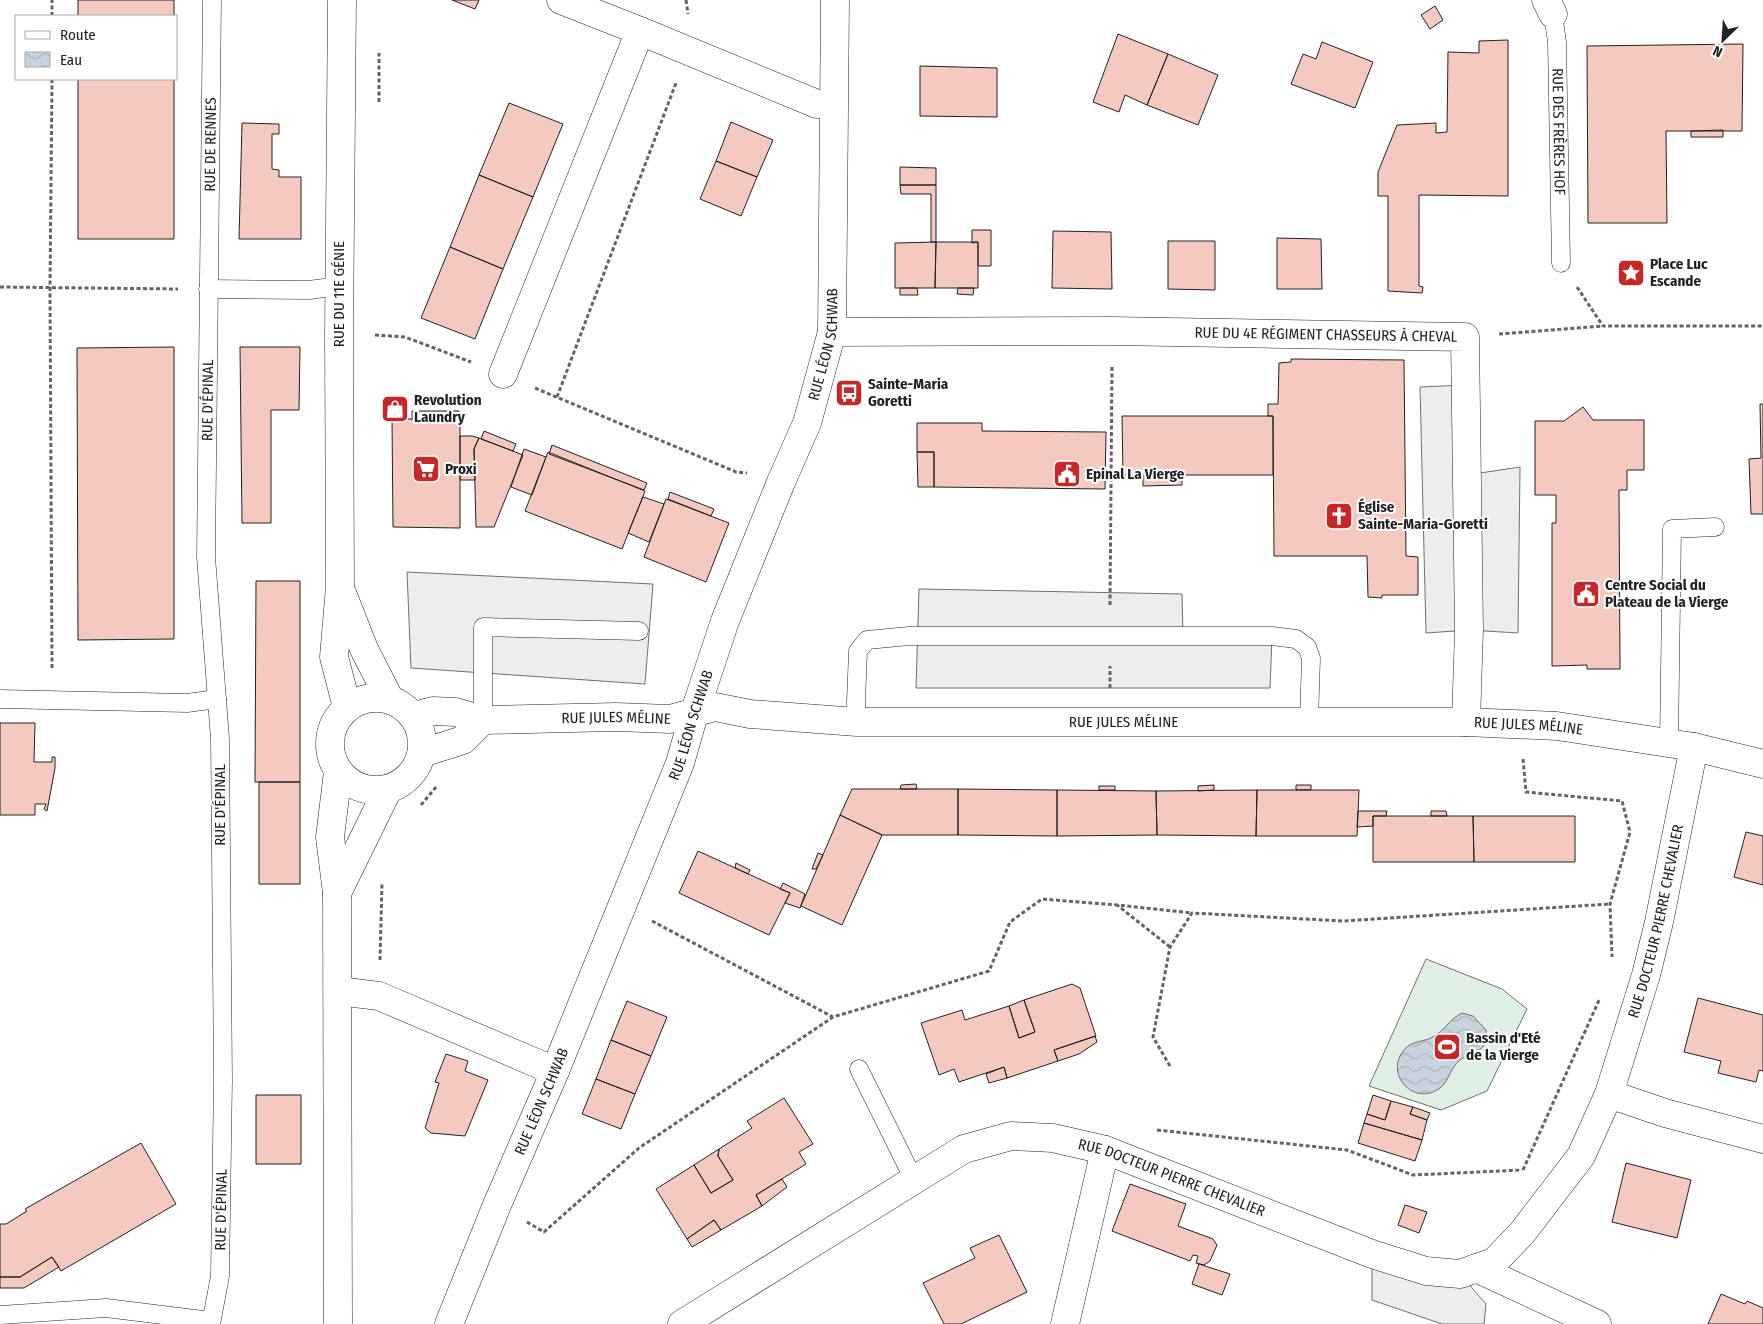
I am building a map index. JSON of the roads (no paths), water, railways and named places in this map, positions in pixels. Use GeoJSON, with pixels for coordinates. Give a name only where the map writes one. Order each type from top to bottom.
{"type":"FeatureCollection","features":[{"type":"Feature","properties":{"kind":"street","name":"RUE DU 11E GÉNIE"},"geometry":{"type":"LineString","coordinates":[[342,0],[339,286],[340,587],[334,657],[346,707]]}},
{"type":"Feature","properties":{"kind":"street"},"geometry":{"type":"LineString","coordinates":[[561,0],[817,104],[834,104]]}},
{"type":"Feature","properties":{"kind":"street","name":"RUE LÉON SCHWAB"},"geometry":{"type":"LineString","coordinates":[[449,1324],[497,1205],[555,1071],[680,763],[725,621],[781,482],[808,423],[832,332],[835,0]]}},
{"type":"Feature","properties":{"kind":"street"},"geometry":{"type":"LineString","coordinates":[[503,374],[640,31]]}},
{"type":"Feature","properties":{"kind":"street","name":"RUE DU 4E RÉGIMENT CHASSEURS À CHEVAL"},"geometry":{"type":"LineString","coordinates":[[832,332],[1112,331],[1465,337],[1469,630],[1466,722]]}},
{"type":"Feature","properties":{"kind":"street","name":"RUE DU 11E GÉNIE"},"geometry":{"type":"LineString","coordinates":[[340,587],[364,649],[389,698]]}},
{"type":"Feature","properties":{"kind":"street"},"geometry":{"type":"LineString","coordinates":[[374,697],[389,698],[403,706],[414,716],[422,734],[422,753],[416,769],[403,782],[388,789],[370,790],[352,784],[338,772],[330,756],[329,738],[335,720],[346,707],[359,700],[374,697]]}},
{"type":"Feature","properties":{"kind":"street","name":"RUE JULES MÉLINE"},"geometry":{"type":"LineString","coordinates":[[414,716],[433,711],[454,712],[483,720],[616,717],[670,719],[715,707],[750,714],[858,722],[1466,722],[1557,726],[1681,745],[1763,764]]}},
{"type":"Feature","properties":{"kind":"street"},"geometry":{"type":"LineString","coordinates":[[422,753],[463,740],[483,720]]}},
{"type":"Feature","properties":{"kind":"street","name":"RUE DOCTEUR PIERRE CHEVALIER"},"geometry":{"type":"LineString","coordinates":[[682,1324],[964,1150],[1012,1136],[1053,1138],[1106,1150],[1372,1254],[1426,1271],[1460,1274],[1494,1262],[1522,1234],[1582,1156],[1609,1094],[1646,975],[1659,922],[1681,745]]}},
{"type":"Feature","properties":{"kind":"street"},"geometry":{"type":"LineString","coordinates":[[338,772],[330,838],[337,893],[338,1324]]}},
{"type":"Feature","properties":{"kind":"street"},"geometry":{"type":"LineString","coordinates":[[337,893],[388,789]]}},
{"type":"Feature","properties":{"kind":"street"},"geometry":{"type":"LineString","coordinates":[[338,992],[379,996],[555,1071]]}},
{"type":"Feature","properties":{"kind":"street"},"geometry":{"type":"LineString","coordinates":[[1609,1094],[1665,1113],[1763,1139]]}},
{"type":"Feature","properties":{"kind":"street"},"geometry":{"type":"LineString","coordinates":[[1065,1324],[1106,1150]]}},
{"type":"Feature","properties":{"kind":"street"},"geometry":{"type":"LineString","coordinates":[[1476,1268],[1597,1324]]}},
{"type":"Feature","properties":{"kind":"lane","name":"RUE DE RENNES"},"geometry":{"type":"LineString","coordinates":[[208,289],[212,0]]}},
{"type":"Feature","properties":{"kind":"lane","name":"RUE DES FRÈRES HOF"},"geometry":{"type":"LineString","coordinates":[[1550,7],[1557,42],[1561,263]]}},
{"type":"Feature","properties":{"kind":"lane"},"geometry":{"type":"LineString","coordinates":[[208,289],[309,290],[339,286]]}},
{"type":"Feature","properties":{"kind":"lane","name":"RUE D'ÉPINAL"},"geometry":{"type":"LineString","coordinates":[[208,289],[206,557],[220,739],[223,1080],[220,1276],[211,1322]]}},
{"type":"Feature","properties":{"kind":"lane"},"geometry":{"type":"LineString","coordinates":[[1681,745],[1672,529],[1715,527]]}},
{"type":"Feature","properties":{"kind":"lane"},"geometry":{"type":"LineString","coordinates":[[483,720],[483,627],[639,631]]}},
{"type":"Feature","properties":{"kind":"lane"},"geometry":{"type":"LineString","coordinates":[[858,722],[856,702],[858,651],[868,640],[909,636],[1272,636],[1296,639],[1307,647],[1311,658],[1310,721]]}},
{"type":"Feature","properties":{"kind":"lane"},"geometry":{"type":"LineString","coordinates":[[0,699],[187,703],[217,700]]}},
{"type":"Feature","properties":{"kind":"lane"},"geometry":{"type":"LineString","coordinates":[[859,1069],[914,1180]]}},
{"type":"Feature","properties":{"kind":"lane"},"geometry":{"type":"LineString","coordinates":[[0,1315],[106,1308],[211,1322]]}},
{"type":"Feature","properties":{"kind":"water"},"geometry":{"type":"Polygon","coordinates":[[[1462,1013],[1473,1016],[1486,1030],[1483,1047],[1460,1060],[1440,1088],[1430,1093],[1420,1094],[1411,1091],[1399,1077],[1397,1068],[1399,1058],[1408,1046],[1433,1037],[1462,1013]]]}},
{"type":"Feature","properties":{"kind":"place","name":"Place Luc Escande"},"geometry":{"type":"Point","coordinates":[1631,273]}},
{"type":"Feature","properties":{"kind":"place","name":"Sainte-Maria Goretti"},"geometry":{"type":"Point","coordinates":[849,393]}},
{"type":"Feature","properties":{"kind":"place","name":"Revolution Laundry"},"geometry":{"type":"Point","coordinates":[395,409]}},
{"type":"Feature","properties":{"kind":"place","name":"Proxi"},"geometry":{"type":"Point","coordinates":[426,469]}},
{"type":"Feature","properties":{"kind":"place","name":"Epinal La Vierge"},"geometry":{"type":"Point","coordinates":[1067,474]}},
{"type":"Feature","properties":{"kind":"place","name":"Église Sainte-Maria-Goretti"},"geometry":{"type":"Point","coordinates":[1339,516]}},
{"type":"Feature","properties":{"kind":"place","name":"Centre Social du Plateau de la Vierge"},"geometry":{"type":"Point","coordinates":[1586,594]}},
{"type":"Feature","properties":{"kind":"place","name":"Bassin d'Eté de la Vierge"},"geometry":{"type":"Point","coordinates":[1447,1047]}}]}
